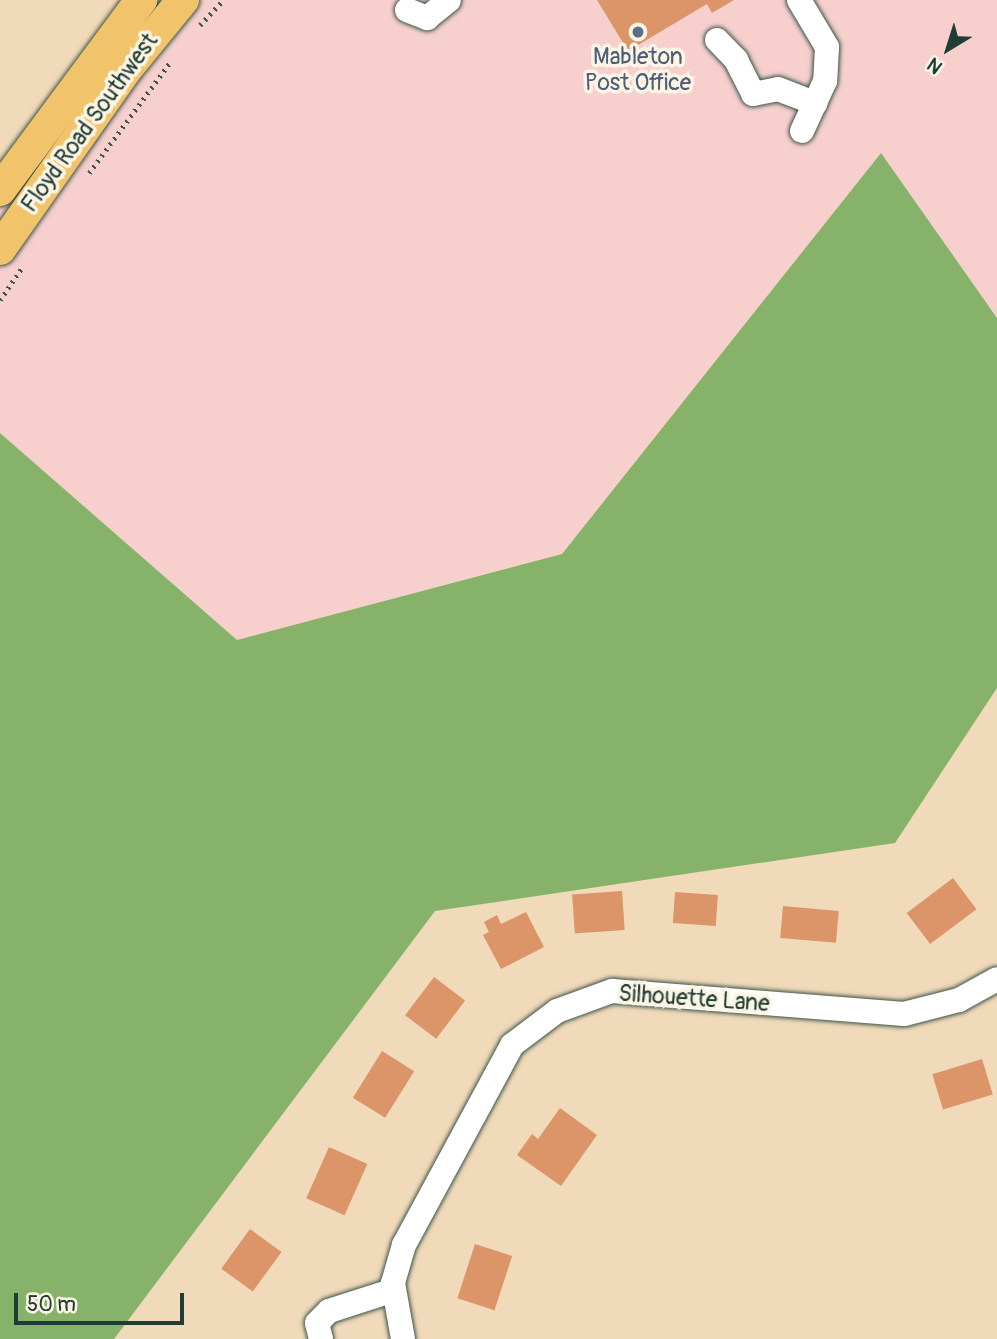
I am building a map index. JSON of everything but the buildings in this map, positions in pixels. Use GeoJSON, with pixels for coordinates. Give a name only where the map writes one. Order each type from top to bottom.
{"type":"FeatureCollection","features":[{"type":"Feature","properties":{"kind":"main road","name":"Floyd Road Southwest"},"geometry":{"type":"LineString","coordinates":[[5,169],[141,0]]}},
{"type":"Feature","properties":{"kind":"main road","name":"Floyd Road Southwest"},"geometry":{"type":"LineString","coordinates":[[0,249],[125,71],[183,0]]}},
{"type":"Feature","properties":{"kind":"street"},"geometry":{"type":"LineString","coordinates":[[407,10],[427,19],[449,0]]}},
{"type":"Feature","properties":{"kind":"street"},"geometry":{"type":"LineString","coordinates":[[799,0],[827,47],[825,81],[802,131]]}},
{"type":"Feature","properties":{"kind":"street"},"geometry":{"type":"LineString","coordinates":[[717,40],[736,60],[753,94],[778,89],[815,103]]}},
{"type":"Feature","properties":{"kind":"street","name":"Silhouette Lane"},"geometry":{"type":"LineString","coordinates":[[403,1339],[394,1290],[404,1245],[512,1045],[557,1010],[612,991],[904,1014],[959,1000],[997,979]]}},
{"type":"Feature","properties":{"kind":"street"},"geometry":{"type":"LineString","coordinates":[[321,1339],[317,1323],[329,1311],[394,1290]]}},
{"type":"Feature","properties":{"kind":"path"},"geometry":{"type":"LineString","coordinates":[[195,31],[223,0]]}},
{"type":"Feature","properties":{"kind":"path"},"geometry":{"type":"LineString","coordinates":[[80,186],[177,52]]}},
{"type":"Feature","properties":{"kind":"path"},"geometry":{"type":"LineString","coordinates":[[0,300],[32,254]]}},
{"type":"Feature","properties":{"kind":"shaded area"},"geometry":{"type":"Polygon","coordinates":[[[153,0],[997,0],[997,318],[880,154],[562,553],[237,640],[0,433],[0,199],[153,0]]]}},
{"type":"Feature","properties":{"kind":"green space"},"geometry":{"type":"Polygon","coordinates":[[[881,153],[997,318],[997,688],[895,843],[435,911],[114,1339],[0,1339],[0,433],[237,640],[562,554],[881,153]]]}},
{"type":"Feature","properties":{"kind":"place","name":"Mableton Post Office"},"geometry":{"type":"Point","coordinates":[638,32]}}]}
